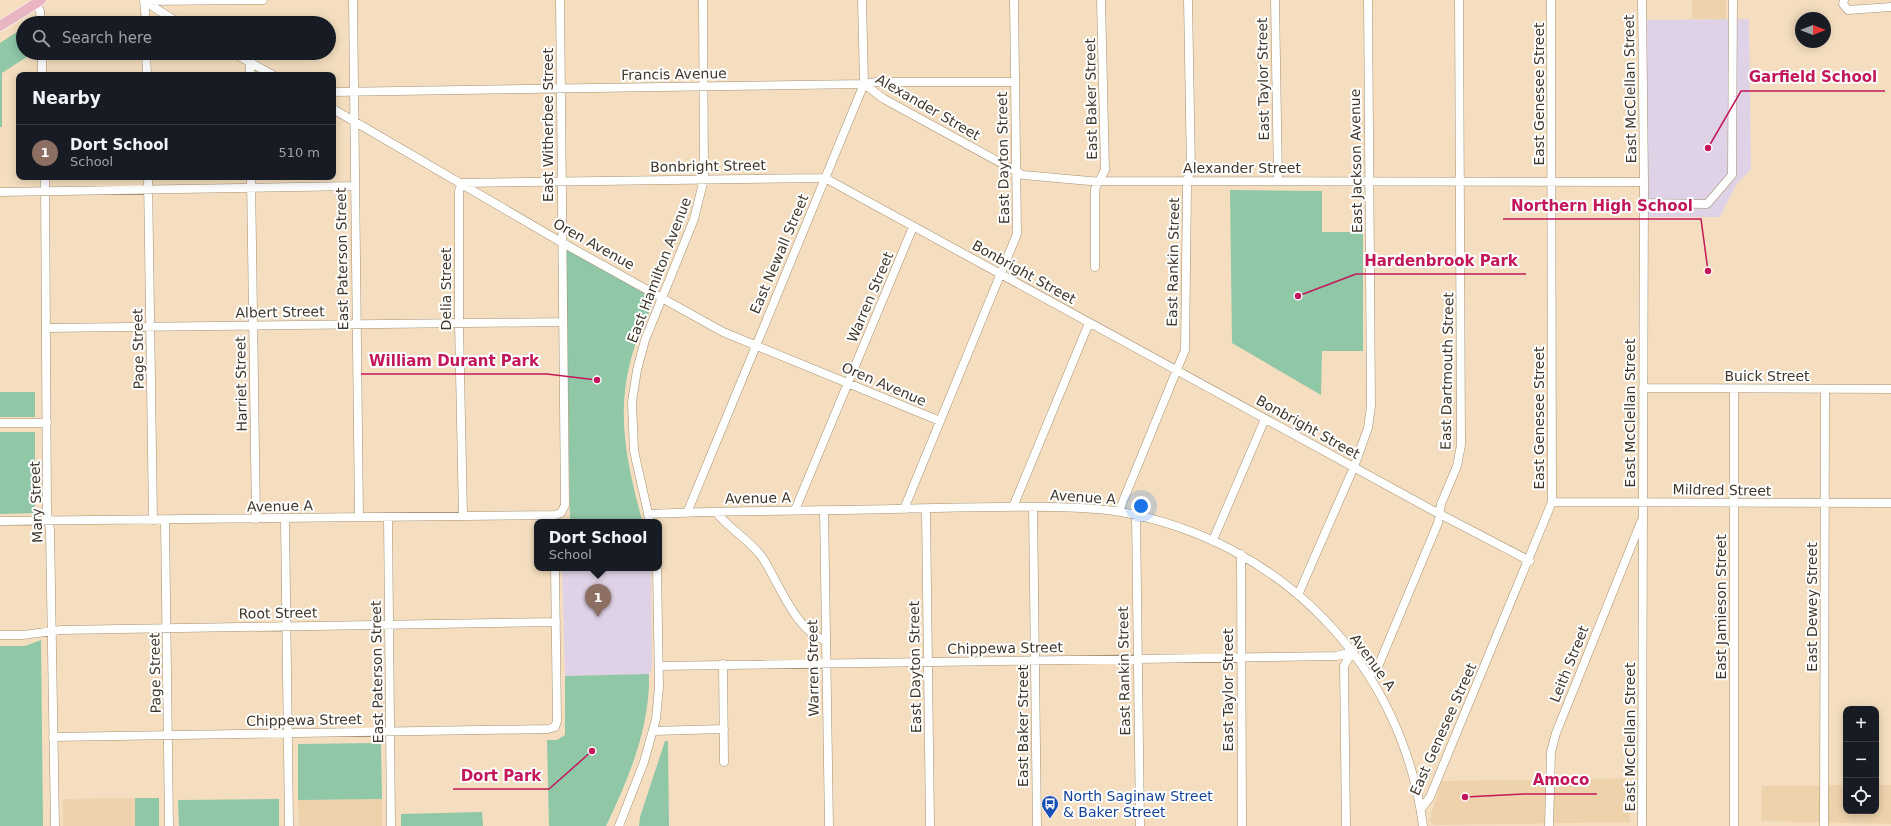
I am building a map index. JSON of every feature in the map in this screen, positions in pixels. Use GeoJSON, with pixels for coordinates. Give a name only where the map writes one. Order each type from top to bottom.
{"type":"FeatureCollection","features":[{"type":"Feature","properties":{"kind":"main road"},"geometry":{"type":"LineString","coordinates":[[16,16],[39,2]]}},
{"type":"Feature","properties":{"kind":"main road"},"geometry":{"type":"LineString","coordinates":[[0,26],[16,16]]}},
{"type":"Feature","properties":{"kind":"street"},"geometry":{"type":"LineString","coordinates":[[143,0],[263,0]]}},
{"type":"Feature","properties":{"kind":"street"},"geometry":{"type":"LineString","coordinates":[[143,0],[145,16]]}},
{"type":"Feature","properties":{"kind":"street"},"geometry":{"type":"LineString","coordinates":[[143,0],[168,16]]}},
{"type":"Feature","properties":{"kind":"street","name":"East Paterson Street"},"geometry":{"type":"LineString","coordinates":[[353,0],[359,517]]}},
{"type":"Feature","properties":{"kind":"street","name":"East Witherbee Street"},"geometry":{"type":"LineString","coordinates":[[557,517],[566,505],[561,242],[562,181],[560,0]]}},
{"type":"Feature","properties":{"kind":"street","name":"East Hamilton Avenue"},"geometry":{"type":"LineString","coordinates":[[649,518],[634,451],[632,402],[640,357],[694,219],[704,179],[703,0]]}},
{"type":"Feature","properties":{"kind":"street","name":"East Newall Street"},"geometry":{"type":"LineString","coordinates":[[687,513],[864,84],[862,0]]}},
{"type":"Feature","properties":{"kind":"street","name":"East Dayton Street"},"geometry":{"type":"LineString","coordinates":[[904,509],[1017,234],[1014,0]]}},
{"type":"Feature","properties":{"kind":"street","name":"East Baker Street"},"geometry":{"type":"LineString","coordinates":[[1095,267],[1095,189],[1105,170],[1101,0]]}},
{"type":"Feature","properties":{"kind":"street","name":"East Rankin Street"},"geometry":{"type":"LineString","coordinates":[[1119,511],[1178,371],[1185,350],[1187,180],[1191,171],[1188,0]]}},
{"type":"Feature","properties":{"kind":"street","name":"East Taylor Street"},"geometry":{"type":"LineString","coordinates":[[1274,0],[1278,181]]}},
{"type":"Feature","properties":{"kind":"street","name":"East Jackson Avenue"},"geometry":{"type":"LineString","coordinates":[[1298,595],[1354,467],[1368,428],[1371,406],[1368,0]]}},
{"type":"Feature","properties":{"kind":"street","name":"East Dartmouth Street"},"geometry":{"type":"LineString","coordinates":[[1370,675],[1377,669],[1438,522],[1441,504],[1457,466],[1461,445],[1460,0]]}},
{"type":"Feature","properties":{"kind":"street","name":"East Genesee Street"},"geometry":{"type":"LineString","coordinates":[[1421,809],[1430,797],[1530,561],[1552,502],[1551,0]]}},
{"type":"Feature","properties":{"kind":"street","name":"East McClellan Street"},"geometry":{"type":"LineString","coordinates":[[1642,0],[1644,182],[1642,826]]}},
{"type":"Feature","properties":{"kind":"street"},"geometry":{"type":"LineString","coordinates":[[1644,203],[1707,204],[1732,175],[1733,0]]}},
{"type":"Feature","properties":{"kind":"street"},"geometry":{"type":"LineString","coordinates":[[1844,0],[1843,4],[1848,10],[1891,8]]}},
{"type":"Feature","properties":{"kind":"street"},"geometry":{"type":"LineString","coordinates":[[39,2],[41,16]]}},
{"type":"Feature","properties":{"kind":"street"},"geometry":{"type":"LineString","coordinates":[[42,60],[42,72]]}},
{"type":"Feature","properties":{"kind":"street"},"geometry":{"type":"LineString","coordinates":[[146,60],[147,72]]}},
{"type":"Feature","properties":{"kind":"street"},"geometry":{"type":"LineString","coordinates":[[246,60],[268,72]]}},
{"type":"Feature","properties":{"kind":"street"},"geometry":{"type":"LineString","coordinates":[[250,62],[250,72]]}},
{"type":"Feature","properties":{"kind":"street","name":"Francis Avenue"},"geometry":{"type":"LineString","coordinates":[[336,92],[864,84],[877,82],[1015,82]]}},
{"type":"Feature","properties":{"kind":"street","name":"Alexander Street"},"geometry":{"type":"LineString","coordinates":[[864,84],[884,99],[1023,176],[1100,180],[1644,182]]}},
{"type":"Feature","properties":{"kind":"street","name":"Oren Avenue"},"geometry":{"type":"LineString","coordinates":[[336,111],[561,242],[663,297],[723,332],[940,422]]}},
{"type":"Feature","properties":{"kind":"street","name":"Bonbright Street"},"geometry":{"type":"LineString","coordinates":[[462,183],[825,178],[913,227],[1001,273],[1265,419],[1530,561]]}},
{"type":"Feature","properties":{"kind":"street","name":"Mary Street"},"geometry":{"type":"LineString","coordinates":[[45,180],[47,423],[52,630],[54,826]]}},
{"type":"Feature","properties":{"kind":"street","name":"Page Street"},"geometry":{"type":"LineString","coordinates":[[148,180],[153,520]]}},
{"type":"Feature","properties":{"kind":"street","name":"Harriet Street"},"geometry":{"type":"LineString","coordinates":[[251,180],[256,519]]}},
{"type":"Feature","properties":{"kind":"street","name":"Delia Street"},"geometry":{"type":"LineString","coordinates":[[462,183],[459,191],[459,323],[463,516]]}},
{"type":"Feature","properties":{"kind":"street"},"geometry":{"type":"LineString","coordinates":[[0,192],[148,188],[354,186]]}},
{"type":"Feature","properties":{"kind":"street","name":"Warren Street"},"geometry":{"type":"LineString","coordinates":[[795,510],[913,227]]}},
{"type":"Feature","properties":{"kind":"street","name":"Albert Street"},"geometry":{"type":"LineString","coordinates":[[46,328],[563,322]]}},
{"type":"Feature","properties":{"kind":"street"},"geometry":{"type":"LineString","coordinates":[[1013,506],[1089,323]]}},
{"type":"Feature","properties":{"kind":"street","name":"Buick Street"},"geometry":{"type":"LineString","coordinates":[[1643,388],[1891,389]]}},
{"type":"Feature","properties":{"kind":"street","name":"East Jamieson Street"},"geometry":{"type":"LineString","coordinates":[[1734,389],[1734,826]]}},
{"type":"Feature","properties":{"kind":"street","name":"East Dewey Street"},"geometry":{"type":"LineString","coordinates":[[1824,826],[1825,389]]}},
{"type":"Feature","properties":{"kind":"street"},"geometry":{"type":"LineString","coordinates":[[1213,540],[1265,419]]}},
{"type":"Feature","properties":{"kind":"street"},"geometry":{"type":"LineString","coordinates":[[0,423],[47,423]]}},
{"type":"Feature","properties":{"kind":"street","name":"Mildred Street"},"geometry":{"type":"LineString","coordinates":[[1552,502],[1891,503]]}},
{"type":"Feature","properties":{"kind":"street","name":"Avenue A"},"geometry":{"type":"LineString","coordinates":[[649,518],[687,513],[716,512],[1013,506],[1119,511],[1186,528],[1241,554],[1283,582],[1332,628],[1352,652],[1370,675],[1393,716],[1406,751],[1421,809],[1423,826]]}},
{"type":"Feature","properties":{"kind":"street","name":"East Baker Street"},"geometry":{"type":"LineString","coordinates":[[1033,507],[1037,826]]}},
{"type":"Feature","properties":{"kind":"street","name":"East Dayton Street"},"geometry":{"type":"LineString","coordinates":[[926,508],[930,826]]}},
{"type":"Feature","properties":{"kind":"street","name":"Warren Street"},"geometry":{"type":"LineString","coordinates":[[824,510],[829,826]]}},
{"type":"Feature","properties":{"kind":"street"},"geometry":{"type":"LineString","coordinates":[[716,512],[720,519],[746,539],[761,556],[800,621],[816,638],[825,640]]}},
{"type":"Feature","properties":{"kind":"street","name":"East Rankin Street"},"geometry":{"type":"LineString","coordinates":[[1136,515],[1136,659],[1140,826]]}},
{"type":"Feature","properties":{"kind":"street","name":"Avenue A"},"geometry":{"type":"LineString","coordinates":[[0,521],[463,516],[557,517]]}},
{"type":"Feature","properties":{"kind":"street","name":"East Paterson Street"},"geometry":{"type":"LineString","coordinates":[[388,517],[392,732],[391,826]]}},
{"type":"Feature","properties":{"kind":"street"},"geometry":{"type":"LineString","coordinates":[[285,518],[289,826]]}},
{"type":"Feature","properties":{"kind":"street","name":"Leith Street"},"geometry":{"type":"LineString","coordinates":[[1549,826],[1551,752],[1556,733],[1643,518]]}},
{"type":"Feature","properties":{"kind":"street","name":"Page Street"},"geometry":{"type":"LineString","coordinates":[[165,520],[169,826]]}},
{"type":"Feature","properties":{"kind":"street","name":"East Taylor Street"},"geometry":{"type":"LineString","coordinates":[[1241,554],[1242,826]]}},
{"type":"Feature","properties":{"kind":"street"},"geometry":{"type":"LineString","coordinates":[[555,571],[556,622]]}},
{"type":"Feature","properties":{"kind":"street"},"geometry":{"type":"LineString","coordinates":[[619,826],[644,762],[653,731],[658,704],[659,666],[657,571]]}},
{"type":"Feature","properties":{"kind":"street","name":"Chippewa Street"},"geometry":{"type":"LineString","coordinates":[[53,737],[548,729],[555,727],[557,721],[556,622]]}},
{"type":"Feature","properties":{"kind":"street","name":"Root Street"},"geometry":{"type":"LineString","coordinates":[[0,635],[23,635],[52,630],[167,627],[556,622]]}},
{"type":"Feature","properties":{"kind":"street"},"geometry":{"type":"LineString","coordinates":[[1346,826],[1344,666],[1352,652]]}},
{"type":"Feature","properties":{"kind":"street","name":"Chippewa Street"},"geometry":{"type":"LineString","coordinates":[[659,666],[1241,658],[1336,656],[1352,652]]}},
{"type":"Feature","properties":{"kind":"street"},"geometry":{"type":"LineString","coordinates":[[723,664],[724,762]]}},
{"type":"Feature","properties":{"kind":"street"},"geometry":{"type":"LineString","coordinates":[[653,731],[724,729]]}},
{"type":"Feature","properties":{"kind":"shaded area"},"geometry":{"type":"Polygon","coordinates":[[[1692,0],[1726,0],[1726,19],[1692,19],[1692,0]]]}},
{"type":"Feature","properties":{"kind":"shaded area"},"geometry":{"type":"Polygon","coordinates":[[[1749,19],[1751,169],[1736,185],[1720,217],[1648,217],[1646,20],[1749,19]]]}},
{"type":"Feature","properties":{"kind":"shaded area"},"geometry":{"type":"Polygon","coordinates":[[[562,571],[651,571],[652,668],[649,674],[565,676],[562,571]]]}},
{"type":"Feature","properties":{"kind":"shaded area"},"geometry":{"type":"Polygon","coordinates":[[[1627,778],[1630,822],[1436,825],[1429,821],[1442,781],[1627,778]]]}},
{"type":"Feature","properties":{"kind":"shaded area"},"geometry":{"type":"Polygon","coordinates":[[[1843,785],[1843,814],[1879,814],[1879,785],[1891,785],[1891,824],[1761,821],[1762,786],[1843,785]]]}},
{"type":"Feature","properties":{"kind":"shaded area"},"geometry":{"type":"Polygon","coordinates":[[[135,798],[135,826],[63,826],[63,799],[135,798]]]}},
{"type":"Feature","properties":{"kind":"shaded area"},"geometry":{"type":"Polygon","coordinates":[[[382,799],[382,826],[299,826],[298,800],[382,799]]]}},
{"type":"Feature","properties":{"kind":"green space"},"geometry":{"type":"Polygon","coordinates":[[[16,33],[16,60],[22,60],[2,73],[2,127],[0,127],[0,43],[16,33]]]}},
{"type":"Feature","properties":{"kind":"green space"},"geometry":{"type":"Polygon","coordinates":[[[1230,190],[1322,191],[1322,232],[1363,232],[1363,351],[1322,351],[1321,395],[1232,343],[1230,190]]]}},
{"type":"Feature","properties":{"kind":"green space"},"geometry":{"type":"Polygon","coordinates":[[[569,250],[642,292],[652,300],[652,305],[632,354],[626,383],[624,403],[624,423],[628,462],[642,519],[570,519],[566,252],[569,250]]]}},
{"type":"Feature","properties":{"kind":"green space"},"geometry":{"type":"Polygon","coordinates":[[[0,392],[35,392],[35,417],[0,417],[0,392]]]}},
{"type":"Feature","properties":{"kind":"green space"},"geometry":{"type":"Polygon","coordinates":[[[0,432],[35,432],[35,513],[0,514],[0,432]]]}},
{"type":"Feature","properties":{"kind":"green space"},"geometry":{"type":"Polygon","coordinates":[[[41,640],[43,826],[0,826],[0,646],[25,646],[41,640]]]}},
{"type":"Feature","properties":{"kind":"green space"},"geometry":{"type":"Polygon","coordinates":[[[649,674],[646,714],[642,733],[623,790],[606,826],[549,826],[547,740],[557,740],[565,735],[565,676],[649,674]]]}},
{"type":"Feature","properties":{"kind":"green space"},"geometry":{"type":"Polygon","coordinates":[[[665,741],[668,741],[669,826],[639,826],[640,817],[665,741]]]}},
{"type":"Feature","properties":{"kind":"green space"},"geometry":{"type":"Polygon","coordinates":[[[381,743],[382,799],[298,800],[298,744],[381,743]]]}},
{"type":"Feature","properties":{"kind":"green space"},"geometry":{"type":"Polygon","coordinates":[[[135,798],[159,798],[159,826],[135,826],[135,798]]]}},
{"type":"Feature","properties":{"kind":"green space"},"geometry":{"type":"Polygon","coordinates":[[[279,799],[279,826],[179,826],[178,800],[279,799]]]}},
{"type":"Feature","properties":{"kind":"green space"},"geometry":{"type":"Polygon","coordinates":[[[482,812],[483,826],[401,826],[401,814],[482,812]]]}},
{"type":"Feature","properties":{"kind":"place","name":"Garfield School"},"geometry":{"type":"Point","coordinates":[1708,148]}},
{"type":"Feature","properties":{"kind":"place","name":"Northern High School"},"geometry":{"type":"Point","coordinates":[1708,271]}},
{"type":"Feature","properties":{"kind":"place","name":"Hardenbrook Park"},"geometry":{"type":"Point","coordinates":[1298,296]}},
{"type":"Feature","properties":{"kind":"place","name":"William Durant Park"},"geometry":{"type":"Point","coordinates":[597,380]}},
{"type":"Feature","properties":{"kind":"place","name":"Dort School"},"geometry":{"type":"Point","coordinates":[598,617]}},
{"type":"Feature","properties":{"kind":"place","name":"Dort Park"},"geometry":{"type":"Point","coordinates":[592,751]}},
{"type":"Feature","properties":{"kind":"place","name":"Amoco"},"geometry":{"type":"Point","coordinates":[1465,797]}},
{"type":"Feature","properties":{"kind":"place","name":"North Saginaw Street & Baker Street"},"geometry":{"type":"Point","coordinates":[1050,819]}}]}
